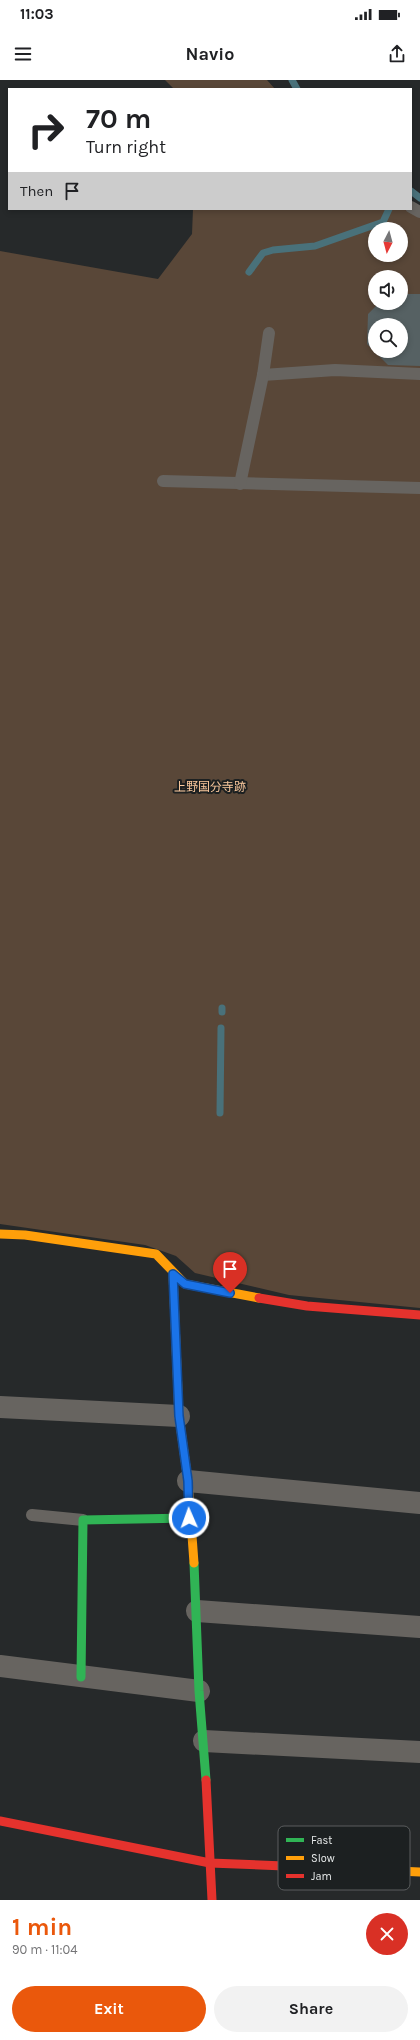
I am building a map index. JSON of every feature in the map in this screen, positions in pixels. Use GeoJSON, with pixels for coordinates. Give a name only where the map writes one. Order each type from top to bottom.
{"type":"FeatureCollection","features":[{"type":"Feature","properties":{"kind":"street"},"geometry":{"type":"LineString","coordinates":[[0,1234],[25,1235],[156,1254],[173,1274],[185,1284],[307,1306],[420,1315]]}},
{"type":"Feature","properties":{"kind":"street"},"geometry":{"type":"LineString","coordinates":[[173,1274],[179,1416],[188,1481],[189,1518],[197,1611],[199,1691],[204,1741],[212,1900]]}},
{"type":"Feature","properties":{"kind":"street"},"geometry":{"type":"LineString","coordinates":[[0,1407],[179,1416]]}},
{"type":"Feature","properties":{"kind":"street"},"geometry":{"type":"LineString","coordinates":[[188,1481],[420,1503]]}},
{"type":"Feature","properties":{"kind":"street"},"geometry":{"type":"LineString","coordinates":[[82,1677],[83,1520],[189,1518]]}},
{"type":"Feature","properties":{"kind":"street"},"geometry":{"type":"LineString","coordinates":[[197,1611],[420,1627]]}},
{"type":"Feature","properties":{"kind":"street"},"geometry":{"type":"LineString","coordinates":[[0,1666],[199,1691]]}},
{"type":"Feature","properties":{"kind":"street"},"geometry":{"type":"LineString","coordinates":[[204,1741],[420,1752]]}},
{"type":"Feature","properties":{"kind":"street"},"geometry":{"type":"LineString","coordinates":[[0,1821],[210,1863],[278,1866]]}},
{"type":"Feature","properties":{"kind":"street"},"geometry":{"type":"LineString","coordinates":[[410,1872],[420,1872]]}},
{"type":"Feature","properties":{"kind":"lane"},"geometry":{"type":"LineString","coordinates":[[240,484],[263,375],[269,333]]}},
{"type":"Feature","properties":{"kind":"lane"},"geometry":{"type":"LineString","coordinates":[[263,375],[336,370],[420,374]]}},
{"type":"Feature","properties":{"kind":"lane"},"geometry":{"type":"LineString","coordinates":[[163,481],[420,488]]}},
{"type":"Feature","properties":{"kind":"lane"},"geometry":{"type":"LineString","coordinates":[[32,1514],[83,1520]]}},
{"type":"Feature","properties":{"kind":"green space"},"geometry":{"type":"Polygon","coordinates":[[[165,80],[267,80],[274,88],[173,88],[165,80]]]}},
{"type":"Feature","properties":{"kind":"green space","name":"上野国分寺跡"},"geometry":{"type":"Polygon","coordinates":[[[412,202],[420,206],[420,1308],[289,1295],[195,1273],[176,1256],[145,1245],[0,1224],[0,251],[158,279],[192,234],[193,210],[412,210],[412,202]]]}},
{"type":"Feature","properties":{"kind":"building"},"geometry":{"type":"Polygon","coordinates":[[[408,294],[420,294],[420,366],[388,365],[381,358],[408,358],[408,318],[368,318],[368,345],[367,344],[368,314],[372,310],[408,310],[408,294]]]}},
{"type":"Feature","properties":{"kind":"waterway"},"geometry":{"type":"LineString","coordinates":[[292,80],[296,88]]}},
{"type":"Feature","properties":{"kind":"waterway"},"geometry":{"type":"LineString","coordinates":[[412,192],[420,198]]}},
{"type":"Feature","properties":{"kind":"waterway"},"geometry":{"type":"LineString","coordinates":[[249,272],[263,253],[273,250],[315,246],[383,222],[389,210]]}},
{"type":"Feature","properties":{"kind":"waterway"},"geometry":{"type":"LineString","coordinates":[[220,1113],[221,1028]]}},
{"type":"Feature","properties":{"kind":"traffic: fast"},"geometry":{"type":"LineString","coordinates":[[81,1677],[83,1520],[189,1518]]}},
{"type":"Feature","properties":{"kind":"traffic: fast"},"geometry":{"type":"LineString","coordinates":[[194,1563],[199,1691],[206,1780]]}},
{"type":"Feature","properties":{"kind":"traffic: slow"},"geometry":{"type":"LineString","coordinates":[[0,1234],[25,1235],[156,1254],[185,1284],[259,1298]]}},
{"type":"Feature","properties":{"kind":"traffic: slow"},"geometry":{"type":"LineString","coordinates":[[173,1274],[179,1416],[188,1481],[194,1563]]}},
{"type":"Feature","properties":{"kind":"traffic: slow"},"geometry":{"type":"LineString","coordinates":[[410,1872],[420,1872]]}},
{"type":"Feature","properties":{"kind":"traffic: jam"},"geometry":{"type":"LineString","coordinates":[[259,1298],[307,1306],[420,1315]]}},
{"type":"Feature","properties":{"kind":"traffic: jam"},"geometry":{"type":"LineString","coordinates":[[206,1780],[212,1900]]}},
{"type":"Feature","properties":{"kind":"traffic: jam"},"geometry":{"type":"LineString","coordinates":[[0,1821],[210,1863],[278,1866]]}},
{"type":"Feature","properties":{"kind":"route"},"geometry":{"type":"LineString","coordinates":[[189,1518],[188,1481],[179,1416],[173,1274],[185,1284],[230,1293]]}}]}
